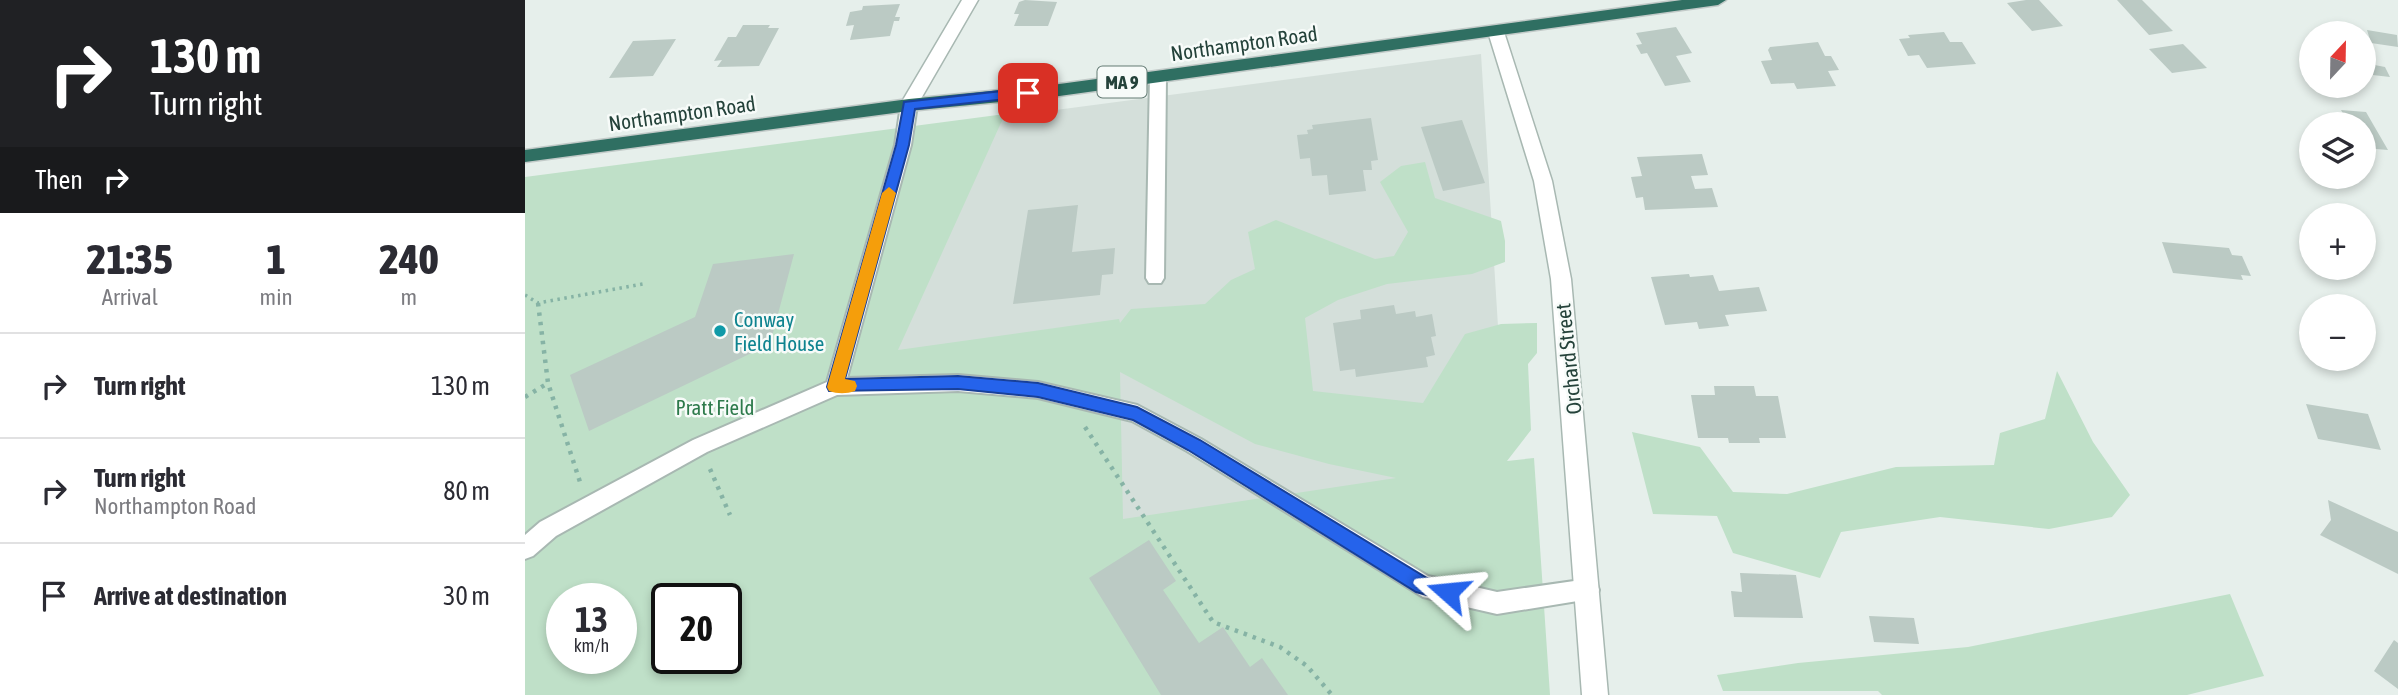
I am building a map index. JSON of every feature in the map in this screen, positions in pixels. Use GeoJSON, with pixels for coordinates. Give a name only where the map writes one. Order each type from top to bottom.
{"type":"FeatureCollection","features":[{"type":"Feature","properties":{"kind":"highway","name":"Northampton Road"},"geometry":{"type":"LineString","coordinates":[[525,156],[909,105],[1158,77],[1718,0]]}},
{"type":"Feature","properties":{"kind":"street"},"geometry":{"type":"LineString","coordinates":[[909,105],[970,0]]}},
{"type":"Feature","properties":{"kind":"street","name":"Orchard Street"},"geometry":{"type":"LineString","coordinates":[[1496,32],[1533,145],[1551,217],[1571,375],[1595,695]]}},
{"type":"Feature","properties":{"kind":"lane"},"geometry":{"type":"LineString","coordinates":[[1155,278],[1158,77]]}},
{"type":"Feature","properties":{"kind":"lane"},"geometry":{"type":"LineString","coordinates":[[835,387],[903,145],[909,105]]}},
{"type":"Feature","properties":{"kind":"lane"},"geometry":{"type":"LineString","coordinates":[[525,549],[548,529],[700,446],[835,387],[958,383],[1038,390],[1137,414],[1194,445],[1423,586],[1497,603],[1588,590]]}},
{"type":"Feature","properties":{"kind":"path"},"geometry":{"type":"LineString","coordinates":[[525,295],[538,303],[643,284]]}},
{"type":"Feature","properties":{"kind":"path"},"geometry":{"type":"LineString","coordinates":[[538,303],[548,383],[587,507]]}},
{"type":"Feature","properties":{"kind":"path"},"geometry":{"type":"LineString","coordinates":[[525,397],[548,383]]}},
{"type":"Feature","properties":{"kind":"path"},"geometry":{"type":"LineString","coordinates":[[1077,399],[1082,422],[1213,622],[1250,633],[1289,650],[1319,676],[1332,695]]}},
{"type":"Feature","properties":{"kind":"path"},"geometry":{"type":"LineString","coordinates":[[700,446],[730,515]]}},
{"type":"Feature","properties":{"kind":"shaded area","name":"Pratt Field"},"geometry":{"type":"Polygon","coordinates":[[[1481,54],[1521,695],[525,695],[525,180],[1481,54]]]}},
{"type":"Feature","properties":{"kind":"green space","name":"Pratt Field"},"geometry":{"type":"Polygon","coordinates":[[[1005,114],[898,350],[1119,319],[1120,323],[1131,309],[1205,304],[1231,280],[1255,269],[1248,232],[1276,220],[1375,259],[1394,256],[1408,232],[1380,182],[1401,166],[1425,162],[1435,198],[1501,221],[1505,262],[1472,274],[1387,284],[1338,300],[1305,318],[1313,391],[1423,403],[1465,334],[1501,324],[1537,323],[1537,353],[1528,364],[1531,430],[1507,461],[1534,458],[1550,695],[525,695],[525,177],[1005,114]],[[1120,372],[1123,519],[1396,478],[1255,444],[1120,372]]]}},
{"type":"Feature","properties":{"kind":"green space"},"geometry":{"type":"Polygon","coordinates":[[[2057,371],[2093,442],[2130,495],[2112,517],[2049,529],[1940,517],[1841,532],[1820,578],[1733,553],[1717,516],[1653,514],[1632,432],[1700,447],[1733,492],[1787,494],[1896,467],[1994,465],[2000,433],[2045,419],[2057,371]]]}},
{"type":"Feature","properties":{"kind":"green space"},"geometry":{"type":"Polygon","coordinates":[[[2230,594],[2264,676],[2187,695],[1882,695],[1878,691],[1723,691],[1717,675],[1798,663],[1968,647],[2230,594]]]}},
{"type":"Feature","properties":{"kind":"building"},"geometry":{"type":"Polygon","coordinates":[[[2039,0],[2063,26],[2032,31],[2007,3],[2039,0]]]}},
{"type":"Feature","properties":{"kind":"building"},"geometry":{"type":"Polygon","coordinates":[[[2117,0],[2142,0],[2173,31],[2149,35],[2117,0]]]}},
{"type":"Feature","properties":{"kind":"building"},"geometry":{"type":"Polygon","coordinates":[[[1019,2],[1057,2],[1048,26],[1014,26],[1019,14],[1014,14],[1019,2]]]}},
{"type":"Feature","properties":{"kind":"building"},"geometry":{"type":"Polygon","coordinates":[[[900,4],[895,17],[900,17],[899,21],[894,21],[890,36],[850,40],[854,25],[846,26],[850,12],[862,10],[863,6],[900,4]]]}},
{"type":"Feature","properties":{"kind":"building"},"geometry":{"type":"Polygon","coordinates":[[[743,25],[770,25],[768,28],[779,28],[759,66],[717,67],[722,60],[714,61],[728,37],[736,37],[743,25]]]}},
{"type":"Feature","properties":{"kind":"building"},"geometry":{"type":"Polygon","coordinates":[[[1676,27],[1692,53],[1676,56],[1691,82],[1665,86],[1647,53],[1641,54],[1636,45],[1642,44],[1636,33],[1676,27]]]}},
{"type":"Feature","properties":{"kind":"building"},"geometry":{"type":"Polygon","coordinates":[[[1944,32],[1950,42],[1962,42],[1976,64],[1927,68],[1919,55],[1908,56],[1899,39],[1910,38],[1908,35],[1944,32]]]}},
{"type":"Feature","properties":{"kind":"building"},"geometry":{"type":"Polygon","coordinates":[[[2377,32],[2397,35],[2398,47],[2377,44],[2377,32]]]}},
{"type":"Feature","properties":{"kind":"building"},"geometry":{"type":"Polygon","coordinates":[[[676,39],[653,76],[609,78],[633,41],[676,39]]]}},
{"type":"Feature","properties":{"kind":"building"},"geometry":{"type":"Polygon","coordinates":[[[1818,42],[1825,56],[1831,56],[1839,70],[1828,71],[1836,86],[1797,89],[1794,83],[1771,84],[1761,61],[1772,60],[1768,50],[1770,47],[1818,42]]]}},
{"type":"Feature","properties":{"kind":"building"},"geometry":{"type":"Polygon","coordinates":[[[2183,44],[2207,68],[2172,73],[2149,49],[2183,44]]]}},
{"type":"Feature","properties":{"kind":"building"},"geometry":{"type":"Polygon","coordinates":[[[2377,65],[2385,67],[2390,77],[2377,76],[2377,65]]]}},
{"type":"Feature","properties":{"kind":"building"},"geometry":{"type":"Polygon","coordinates":[[[1371,118],[1378,160],[1371,161],[1372,170],[1363,170],[1366,191],[1329,195],[1327,175],[1312,176],[1310,158],[1300,159],[1297,135],[1308,134],[1307,130],[1313,129],[1312,125],[1371,118]]]}},
{"type":"Feature","properties":{"kind":"building"},"geometry":{"type":"Polygon","coordinates":[[[1462,120],[1485,183],[1443,191],[1421,127],[1462,120]]]}},
{"type":"Feature","properties":{"kind":"building"},"geometry":{"type":"Polygon","coordinates":[[[2376,129],[2388,150],[2376,149],[2376,129]]]}},
{"type":"Feature","properties":{"kind":"building"},"geometry":{"type":"Polygon","coordinates":[[[1702,154],[1708,175],[1691,176],[1695,189],[1712,188],[1718,207],[1645,210],[1643,197],[1636,198],[1631,177],[1642,176],[1637,157],[1702,154]]]}},
{"type":"Feature","properties":{"kind":"building"},"geometry":{"type":"Polygon","coordinates":[[[1078,205],[1072,252],[1115,248],[1113,274],[1102,275],[1100,295],[1013,304],[1028,210],[1078,205]]]}},
{"type":"Feature","properties":{"kind":"building"},"geometry":{"type":"Polygon","coordinates":[[[2162,242],[2229,248],[2232,255],[2242,256],[2251,276],[2241,275],[2243,280],[2173,273],[2162,242]]]}},
{"type":"Feature","properties":{"kind":"building","name":"Conway Field House"},"geometry":{"type":"Polygon","coordinates":[[[794,254],[770,344],[589,431],[570,375],[695,317],[713,264],[794,254]]]}},
{"type":"Feature","properties":{"kind":"building"},"geometry":{"type":"Polygon","coordinates":[[[1689,274],[1690,277],[1713,275],[1719,291],[1759,287],[1767,311],[1725,315],[1729,326],[1699,329],[1697,322],[1665,325],[1651,277],[1689,274]]]}},
{"type":"Feature","properties":{"kind":"building"},"geometry":{"type":"Polygon","coordinates":[[[1394,305],[1396,314],[1415,311],[1416,317],[1432,314],[1436,336],[1431,337],[1435,355],[1426,357],[1428,367],[1356,377],[1355,369],[1340,371],[1333,323],[1361,319],[1360,310],[1394,305]]]}},
{"type":"Feature","properties":{"kind":"building"},"geometry":{"type":"Polygon","coordinates":[[[1714,386],[1754,386],[1756,396],[1778,396],[1786,438],[1759,438],[1760,443],[1729,443],[1728,438],[1698,438],[1691,395],[1715,395],[1714,386]]]}},
{"type":"Feature","properties":{"kind":"building"},"geometry":{"type":"Polygon","coordinates":[[[2306,404],[2368,414],[2381,450],[2318,439],[2306,404]]]}},
{"type":"Feature","properties":{"kind":"building"},"geometry":{"type":"Polygon","coordinates":[[[2328,500],[2398,532],[2398,574],[2320,535],[2331,520],[2328,500]]]}},
{"type":"Feature","properties":{"kind":"building"},"geometry":{"type":"Polygon","coordinates":[[[1149,540],[1176,581],[1163,590],[1199,643],[1223,627],[1250,667],[1262,658],[1288,695],[1161,695],[1089,578],[1149,540]]]}},
{"type":"Feature","properties":{"kind":"building"},"geometry":{"type":"Polygon","coordinates":[[[1740,573],[1796,575],[1803,618],[1734,617],[1731,591],[1742,592],[1740,573]]]}},
{"type":"Feature","properties":{"kind":"building"},"geometry":{"type":"Polygon","coordinates":[[[1869,616],[1914,618],[1919,644],[1874,642],[1869,616]]]}},
{"type":"Feature","properties":{"kind":"building"},"geometry":{"type":"Polygon","coordinates":[[[2394,640],[2398,643],[2398,689],[2374,671],[2394,640]]]}},
{"type":"Feature","properties":{"kind":"slow traffic"},"geometry":{"type":"LineString","coordinates":[[849,386],[835,387],[889,193]]}},
{"type":"Feature","properties":{"kind":"place","name":"Conway Field House"},"geometry":{"type":"Point","coordinates":[720,331]}},
{"type":"Feature","properties":{"kind":"route"},"geometry":{"type":"LineString","coordinates":[[1028,93],[909,105],[903,145],[835,387],[958,383],[1011,387],[1038,390],[1137,414],[1194,445],[1423,586],[1448,592]]}}]}
